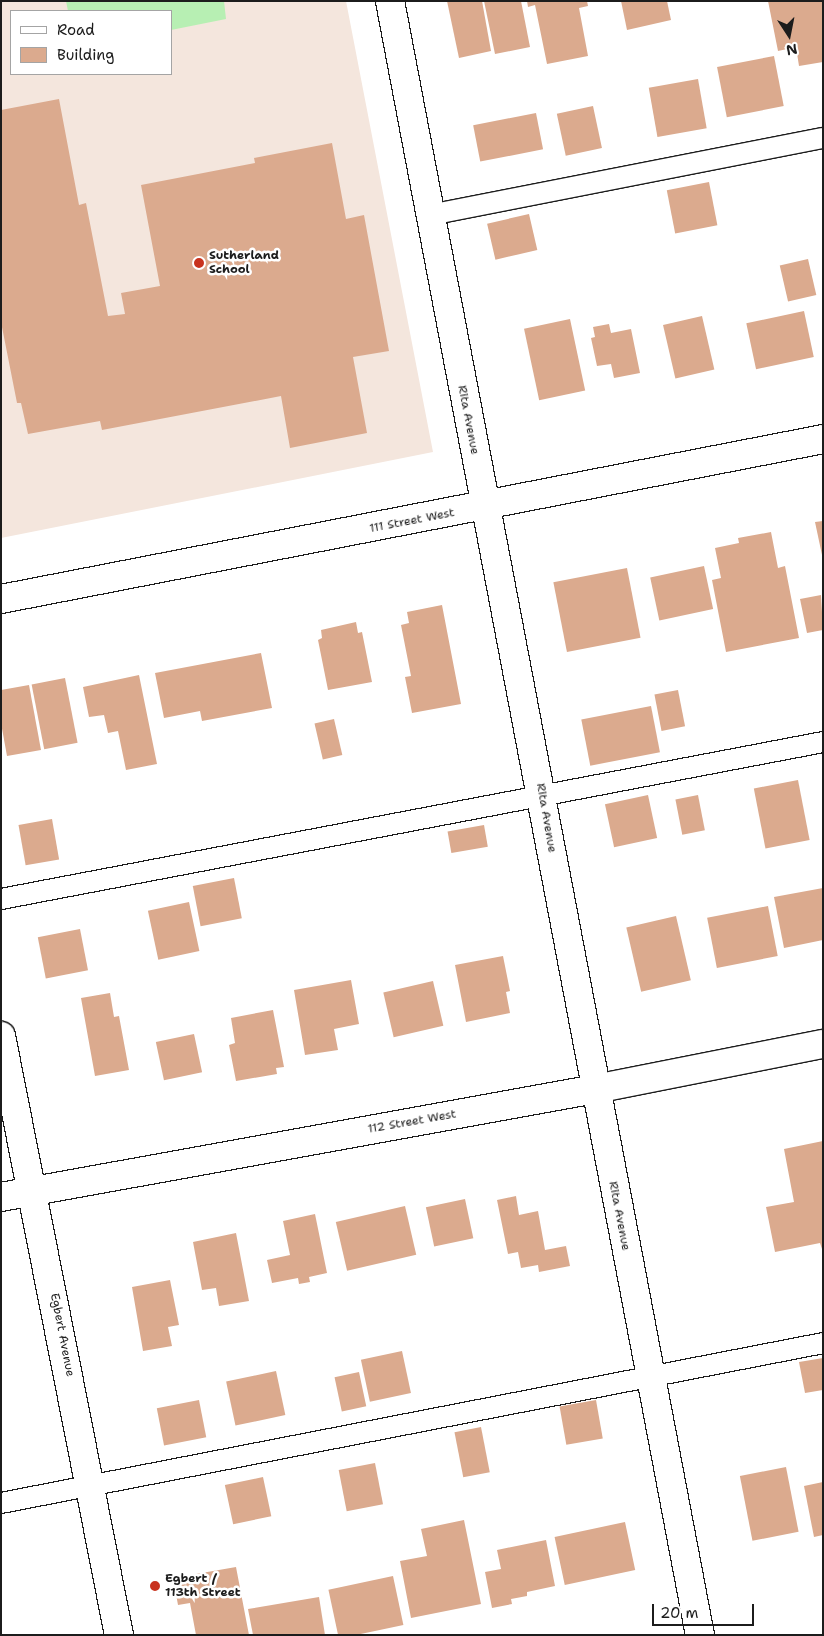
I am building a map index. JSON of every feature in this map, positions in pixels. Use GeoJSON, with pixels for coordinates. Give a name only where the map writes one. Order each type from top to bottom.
{"type":"FeatureCollection","features":[{"type":"Feature","properties":{"kind":"street","name":"Rita Avenue"},"geometry":{"type":"LineString","coordinates":[[390,1],[484,507],[542,797],[595,1090],[700,1635]]}},
{"type":"Feature","properties":{"kind":"street","name":"111 Street West"},"geometry":{"type":"LineString","coordinates":[[1,599],[484,507],[823,439]]}},
{"type":"Feature","properties":{"kind":"street","name":"Egbert Avenue"},"geometry":{"type":"LineString","coordinates":[[1,1036],[34,1191],[119,1635]]}},
{"type":"Feature","properties":{"kind":"street","name":"112 Street West"},"geometry":{"type":"LineString","coordinates":[[1,1197],[595,1090],[823,1044]]}},
{"type":"Feature","properties":{"kind":"lane"},"geometry":{"type":"LineString","coordinates":[[430,215],[823,138]]}},
{"type":"Feature","properties":{"kind":"lane"},"geometry":{"type":"LineString","coordinates":[[1,899],[823,742]]}},
{"type":"Feature","properties":{"kind":"lane"},"geometry":{"type":"LineString","coordinates":[[1,1504],[650,1375],[823,1343]]}},
{"type":"Feature","properties":{"kind":"shaded area","name":"Sutherland School"},"geometry":{"type":"Polygon","coordinates":[[[1,1],[346,1],[433,452],[1,538],[1,1]]]}},
{"type":"Feature","properties":{"kind":"green space"},"geometry":{"type":"Polygon","coordinates":[[[66,1],[224,1],[226,19],[172,30],[172,10],[68,10],[66,1]]]}},
{"type":"Feature","properties":{"kind":"building"},"geometry":{"type":"Polygon","coordinates":[[[447,1],[482,1],[491,51],[459,58],[447,1]]]}},
{"type":"Feature","properties":{"kind":"building"},"geometry":{"type":"Polygon","coordinates":[[[484,1],[521,1],[530,47],[495,54],[484,1]]]}},
{"type":"Feature","properties":{"kind":"building"},"geometry":{"type":"Polygon","coordinates":[[[527,1],[587,1],[588,6],[579,8],[588,56],[547,64],[535,5],[528,7],[527,1]]]}},
{"type":"Feature","properties":{"kind":"building"},"geometry":{"type":"Polygon","coordinates":[[[621,1],[667,1],[671,20],[627,30],[621,1]]]}},
{"type":"Feature","properties":{"kind":"building"},"geometry":{"type":"Polygon","coordinates":[[[768,1],[823,1],[823,62],[799,66],[796,47],[778,51],[768,1]]]}},
{"type":"Feature","properties":{"kind":"building"},"geometry":{"type":"Polygon","coordinates":[[[774,56],[784,106],[727,117],[717,67],[774,56]]]}},
{"type":"Feature","properties":{"kind":"building"},"geometry":{"type":"Polygon","coordinates":[[[698,79],[707,128],[657,137],[649,88],[698,79]]]}},
{"type":"Feature","properties":{"kind":"building"},"geometry":{"type":"Polygon","coordinates":[[[59,99],[79,205],[86,203],[108,316],[125,314],[121,293],[160,286],[141,185],[255,163],[254,158],[332,143],[346,219],[364,215],[389,351],[353,357],[367,433],[290,448],[281,396],[102,430],[100,421],[28,434],[21,403],[17,403],[1,322],[1,110],[59,99]]]}},
{"type":"Feature","properties":{"kind":"building"},"geometry":{"type":"Polygon","coordinates":[[[593,106],[602,148],[566,156],[557,114],[593,106]]]}},
{"type":"Feature","properties":{"kind":"building"},"geometry":{"type":"Polygon","coordinates":[[[536,113],[543,149],[480,162],[473,125],[536,113]]]}},
{"type":"Feature","properties":{"kind":"building"},"geometry":{"type":"Polygon","coordinates":[[[709,182],[717,225],[675,233],[667,190],[709,182]]]}},
{"type":"Feature","properties":{"kind":"building"},"geometry":{"type":"Polygon","coordinates":[[[529,214],[537,250],[495,260],[487,224],[529,214]]]}},
{"type":"Feature","properties":{"kind":"building"},"geometry":{"type":"Polygon","coordinates":[[[808,259],[816,295],[788,302],[780,266],[808,259]]]}},
{"type":"Feature","properties":{"kind":"building"},"geometry":{"type":"Polygon","coordinates":[[[804,311],[814,357],[756,369],[746,323],[804,311]]]}},
{"type":"Feature","properties":{"kind":"building"},"geometry":{"type":"Polygon","coordinates":[[[702,316],[714,370],[675,379],[663,325],[702,316]]]}},
{"type":"Feature","properties":{"kind":"building"},"geometry":{"type":"Polygon","coordinates":[[[570,319],[585,390],[539,400],[524,329],[570,319]]]}},
{"type":"Feature","properties":{"kind":"building"},"geometry":{"type":"Polygon","coordinates":[[[609,324],[611,333],[631,329],[640,373],[614,378],[611,364],[597,366],[591,338],[595,337],[593,327],[609,324]]]}},
{"type":"Feature","properties":{"kind":"building"},"geometry":{"type":"Polygon","coordinates":[[[823,521],[823,555],[822,555],[815,522],[823,521]]]}},
{"type":"Feature","properties":{"kind":"building"},"geometry":{"type":"Polygon","coordinates":[[[771,532],[778,568],[785,566],[799,638],[726,652],[712,580],[721,578],[715,548],[739,543],[738,538],[771,532]]]}},
{"type":"Feature","properties":{"kind":"building"},"geometry":{"type":"Polygon","coordinates":[[[704,566],[713,609],[659,620],[650,577],[704,566]]]}},
{"type":"Feature","properties":{"kind":"building"},"geometry":{"type":"Polygon","coordinates":[[[627,568],[641,638],[567,652],[553,582],[627,568]]]}},
{"type":"Feature","properties":{"kind":"building"},"geometry":{"type":"Polygon","coordinates":[[[821,595],[823,630],[807,633],[800,599],[821,595]]]}},
{"type":"Feature","properties":{"kind":"building"},"geometry":{"type":"Polygon","coordinates":[[[442,605],[461,704],[412,713],[405,677],[411,676],[401,625],[409,623],[407,612],[442,605]]]}},
{"type":"Feature","properties":{"kind":"building"},"geometry":{"type":"Polygon","coordinates":[[[356,622],[358,633],[362,632],[372,682],[328,690],[318,640],[322,638],[321,630],[356,622]]]}},
{"type":"Feature","properties":{"kind":"building"},"geometry":{"type":"Polygon","coordinates":[[[261,653],[272,708],[202,721],[200,711],[164,718],[155,673],[261,653]]]}},
{"type":"Feature","properties":{"kind":"building"},"geometry":{"type":"Polygon","coordinates":[[[139,675],[157,764],[126,770],[118,731],[108,733],[104,715],[89,717],[83,687],[139,675]]]}},
{"type":"Feature","properties":{"kind":"building"},"geometry":{"type":"Polygon","coordinates":[[[65,678],[78,743],[44,749],[32,684],[65,678]]]}},
{"type":"Feature","properties":{"kind":"building"},"geometry":{"type":"Polygon","coordinates":[[[29,685],[41,750],[7,756],[1,723],[1,690],[29,685]]]}},
{"type":"Feature","properties":{"kind":"building"},"geometry":{"type":"Polygon","coordinates":[[[678,690],[685,726],[662,731],[654,695],[678,690]]]}},
{"type":"Feature","properties":{"kind":"building"},"geometry":{"type":"Polygon","coordinates":[[[651,706],[660,752],[590,766],[581,720],[651,706]]]}},
{"type":"Feature","properties":{"kind":"building"},"geometry":{"type":"Polygon","coordinates":[[[334,719],[342,755],[323,760],[315,723],[334,719]]]}},
{"type":"Feature","properties":{"kind":"building"},"geometry":{"type":"Polygon","coordinates":[[[798,780],[810,840],[765,848],[754,789],[798,780]]]}},
{"type":"Feature","properties":{"kind":"building"},"geometry":{"type":"Polygon","coordinates":[[[648,795],[657,838],[614,847],[605,804],[648,795]]]}},
{"type":"Feature","properties":{"kind":"building"},"geometry":{"type":"Polygon","coordinates":[[[698,795],[705,830],[682,835],[675,799],[698,795]]]}},
{"type":"Feature","properties":{"kind":"building"},"geometry":{"type":"Polygon","coordinates":[[[52,819],[59,859],[26,865],[19,825],[52,819]]]}},
{"type":"Feature","properties":{"kind":"building"},"geometry":{"type":"Polygon","coordinates":[[[484,825],[488,847],[451,853],[448,831],[484,825]]]}},
{"type":"Feature","properties":{"kind":"building"},"geometry":{"type":"Polygon","coordinates":[[[234,878],[242,918],[201,926],[193,886],[234,878]]]}},
{"type":"Feature","properties":{"kind":"building"},"geometry":{"type":"Polygon","coordinates":[[[823,888],[823,940],[784,948],[774,897],[823,888]]]}},
{"type":"Feature","properties":{"kind":"building"},"geometry":{"type":"Polygon","coordinates":[[[189,902],[199,951],[158,960],[148,911],[189,902]]]}},
{"type":"Feature","properties":{"kind":"building"},"geometry":{"type":"Polygon","coordinates":[[[768,906],[778,956],[717,968],[707,918],[768,906]]]}},
{"type":"Feature","properties":{"kind":"building"},"geometry":{"type":"Polygon","coordinates":[[[676,916],[691,980],[641,992],[626,927],[676,916]]]}},
{"type":"Feature","properties":{"kind":"building"},"geometry":{"type":"Polygon","coordinates":[[[80,929],[88,970],[46,978],[38,937],[80,929]]]}},
{"type":"Feature","properties":{"kind":"building"},"geometry":{"type":"Polygon","coordinates":[[[503,956],[510,991],[506,992],[510,1013],[466,1022],[455,965],[503,956]]]}},
{"type":"Feature","properties":{"kind":"building"},"geometry":{"type":"Polygon","coordinates":[[[351,980],[359,1024],[334,1029],[338,1050],[305,1055],[294,990],[351,980]]]}},
{"type":"Feature","properties":{"kind":"building"},"geometry":{"type":"Polygon","coordinates":[[[433,981],[443,1026],[394,1037],[383,992],[433,981]]]}},
{"type":"Feature","properties":{"kind":"building"},"geometry":{"type":"Polygon","coordinates":[[[110,993],[114,1017],[119,1016],[129,1070],[95,1076],[81,998],[110,993]]]}},
{"type":"Feature","properties":{"kind":"building"},"geometry":{"type":"Polygon","coordinates":[[[273,1010],[284,1067],[276,1068],[277,1074],[236,1081],[229,1045],[235,1043],[231,1018],[273,1010]]]}},
{"type":"Feature","properties":{"kind":"building"},"geometry":{"type":"Polygon","coordinates":[[[194,1034],[202,1072],[164,1080],[156,1042],[194,1034]]]}},
{"type":"Feature","properties":{"kind":"building"},"geometry":{"type":"Polygon","coordinates":[[[823,1141],[823,1252],[820,1243],[775,1252],[766,1207],[794,1202],[784,1149],[823,1141]]]}},
{"type":"Feature","properties":{"kind":"building"},"geometry":{"type":"Polygon","coordinates":[[[516,1196],[519,1215],[538,1211],[545,1250],[566,1246],[570,1266],[539,1272],[538,1265],[521,1268],[518,1252],[508,1254],[497,1200],[516,1196]]]}},
{"type":"Feature","properties":{"kind":"building"},"geometry":{"type":"Polygon","coordinates":[[[465,1199],[473,1238],[434,1246],[426,1207],[465,1199]]]}},
{"type":"Feature","properties":{"kind":"building"},"geometry":{"type":"Polygon","coordinates":[[[405,1206],[416,1255],[347,1271],[336,1222],[405,1206]]]}},
{"type":"Feature","properties":{"kind":"building"},"geometry":{"type":"Polygon","coordinates":[[[315,1214],[327,1273],[309,1277],[310,1282],[299,1284],[298,1278],[272,1283],[267,1260],[290,1255],[283,1221],[315,1214]]]}},
{"type":"Feature","properties":{"kind":"building"},"geometry":{"type":"Polygon","coordinates":[[[236,1233],[249,1301],[219,1306],[216,1288],[202,1290],[193,1242],[236,1233]]]}},
{"type":"Feature","properties":{"kind":"building"},"geometry":{"type":"Polygon","coordinates":[[[170,1280],[179,1325],[168,1327],[172,1346],[143,1351],[132,1287],[170,1280]]]}},
{"type":"Feature","properties":{"kind":"building"},"geometry":{"type":"Polygon","coordinates":[[[402,1351],[411,1393],[370,1402],[361,1360],[402,1351]]]}},
{"type":"Feature","properties":{"kind":"building"},"geometry":{"type":"Polygon","coordinates":[[[823,1358],[823,1390],[805,1393],[799,1362],[823,1358]]]}},
{"type":"Feature","properties":{"kind":"building"},"geometry":{"type":"Polygon","coordinates":[[[276,1371],[285,1415],[235,1426],[226,1382],[276,1371]]]}},
{"type":"Feature","properties":{"kind":"building"},"geometry":{"type":"Polygon","coordinates":[[[359,1372],[366,1406],[342,1411],[335,1377],[359,1372]]]}},
{"type":"Feature","properties":{"kind":"building"},"geometry":{"type":"Polygon","coordinates":[[[199,1400],[206,1437],[164,1446],[157,1408],[199,1400]]]}},
{"type":"Feature","properties":{"kind":"building"},"geometry":{"type":"Polygon","coordinates":[[[596,1400],[603,1438],[566,1445],[560,1406],[596,1400]]]}},
{"type":"Feature","properties":{"kind":"building"},"geometry":{"type":"Polygon","coordinates":[[[481,1427],[490,1472],[463,1477],[454,1432],[481,1427]]]}},
{"type":"Feature","properties":{"kind":"building"},"geometry":{"type":"Polygon","coordinates":[[[375,1463],[383,1504],[347,1511],[339,1470],[375,1463]]]}},
{"type":"Feature","properties":{"kind":"building"},"geometry":{"type":"Polygon","coordinates":[[[786,1467],[799,1532],[752,1541],[740,1476],[786,1467]]]}},
{"type":"Feature","properties":{"kind":"building"},"geometry":{"type":"Polygon","coordinates":[[[263,1477],[271,1516],[233,1524],[225,1485],[263,1477]]]}},
{"type":"Feature","properties":{"kind":"building"},"geometry":{"type":"Polygon","coordinates":[[[823,1482],[823,1535],[814,1537],[804,1486],[823,1482]]]}},
{"type":"Feature","properties":{"kind":"building"},"geometry":{"type":"Polygon","coordinates":[[[464,1520],[481,1604],[411,1618],[400,1561],[427,1556],[421,1529],[464,1520]]]}},
{"type":"Feature","properties":{"kind":"building"},"geometry":{"type":"Polygon","coordinates":[[[625,1522],[635,1570],[565,1585],[555,1537],[625,1522]]]}},
{"type":"Feature","properties":{"kind":"building"},"geometry":{"type":"Polygon","coordinates":[[[546,1540],[555,1586],[527,1592],[527,1596],[511,1599],[512,1604],[492,1608],[485,1572],[501,1569],[497,1550],[546,1540]]]}},
{"type":"Feature","properties":{"kind":"building"},"geometry":{"type":"Polygon","coordinates":[[[236,1567],[249,1635],[196,1635],[190,1603],[178,1605],[173,1578],[236,1567]]]}},
{"type":"Feature","properties":{"kind":"building"},"geometry":{"type":"Polygon","coordinates":[[[393,1576],[403,1625],[356,1635],[338,1635],[328,1590],[393,1576]]]}},
{"type":"Feature","properties":{"kind":"building"},"geometry":{"type":"Polygon","coordinates":[[[319,1597],[325,1635],[253,1635],[248,1609],[319,1597]]]}},
{"type":"Feature","properties":{"kind":"place","name":"Sutherland School"},"geometry":{"type":"Point","coordinates":[199,263]}},
{"type":"Feature","properties":{"kind":"place","name":"Egbert / 113th Street"},"geometry":{"type":"Point","coordinates":[155,1586]}}]}
